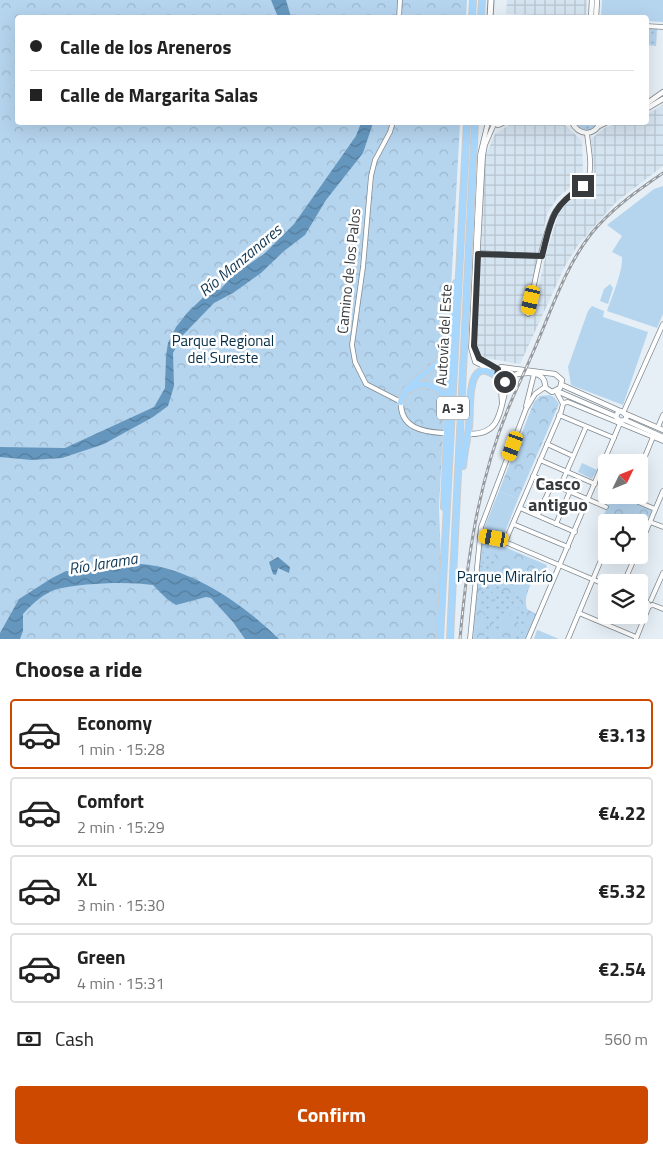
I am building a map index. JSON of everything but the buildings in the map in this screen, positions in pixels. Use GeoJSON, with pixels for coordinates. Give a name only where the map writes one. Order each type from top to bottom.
{"type":"FeatureCollection","features":[{"type":"Feature","properties":{"kind":"highway"},"geometry":{"type":"LineString","coordinates":[[472,15],[473,0]]}},
{"type":"Feature","properties":{"kind":"highway"},"geometry":{"type":"LineString","coordinates":[[481,15],[482,0]]}},
{"type":"Feature","properties":{"kind":"highway","name":"Autovía del Este"},"geometry":{"type":"LineString","coordinates":[[440,639],[467,125]]}},
{"type":"Feature","properties":{"kind":"highway","name":"Autovía del Este"},"geometry":{"type":"LineString","coordinates":[[450,639],[476,125]]}},
{"type":"Feature","properties":{"kind":"highway"},"geometry":{"type":"LineString","coordinates":[[445,558],[451,335],[457,265],[460,257]]}},
{"type":"Feature","properties":{"kind":"highway"},"geometry":{"type":"LineString","coordinates":[[401,402],[402,396],[410,386],[438,363],[447,351],[451,335]]}},
{"type":"Feature","properties":{"kind":"highway"},"geometry":{"type":"LineString","coordinates":[[458,487],[469,426],[471,384],[478,374],[483,371],[498,375]]}},
{"type":"Feature","properties":{"kind":"highway"},"geometry":{"type":"LineString","coordinates":[[401,402],[408,391],[414,387],[428,385],[435,387],[445,398],[448,413]]}},
{"type":"Feature","properties":{"kind":"main road"},"geometry":{"type":"LineString","coordinates":[[490,15],[491,0]]}},
{"type":"Feature","properties":{"kind":"street"},"geometry":{"type":"LineString","coordinates":[[399,15],[400,0]]}},
{"type":"Feature","properties":{"kind":"street"},"geometry":{"type":"LineString","coordinates":[[591,15],[592,0]]}},
{"type":"Feature","properties":{"kind":"street"},"geometry":{"type":"LineString","coordinates":[[596,15],[597,0]]}},
{"type":"Feature","properties":{"kind":"street"},"geometry":{"type":"LineString","coordinates":[[649,26],[663,27]]}},
{"type":"Feature","properties":{"kind":"street"},"geometry":{"type":"LineString","coordinates":[[649,102],[663,92]]}},
{"type":"Feature","properties":{"kind":"street"},"geometry":{"type":"LineString","coordinates":[[649,107],[663,99]]}},
{"type":"Feature","properties":{"kind":"street","name":"Camino de los Palos"},"geometry":{"type":"LineString","coordinates":[[392,125],[375,160],[371,176],[362,276],[352,345],[356,362],[366,384],[401,402]]}},
{"type":"Feature","properties":{"kind":"street"},"geometry":{"type":"LineString","coordinates":[[487,125],[480,156],[471,356],[477,364],[498,375]]}},
{"type":"Feature","properties":{"kind":"street"},"geometry":{"type":"LineString","coordinates":[[492,125],[483,156],[474,346],[479,358],[503,382],[521,373],[534,374],[541,377],[545,387],[551,392],[557,391],[616,417],[663,442]]}},
{"type":"Feature","properties":{"kind":"street"},"geometry":{"type":"LineString","coordinates":[[573,125],[580,132],[587,133],[599,125]]}},
{"type":"Feature","properties":{"kind":"street"},"geometry":{"type":"LineString","coordinates":[[528,314],[556,209],[562,201],[583,186],[588,177],[587,133]]}},
{"type":"Feature","properties":{"kind":"street"},"geometry":{"type":"LineString","coordinates":[[478,254],[542,256]]}},
{"type":"Feature","properties":{"kind":"street"},"geometry":{"type":"LineString","coordinates":[[528,639],[622,421],[623,412],[663,324]]}},
{"type":"Feature","properties":{"kind":"street"},"geometry":{"type":"LineString","coordinates":[[502,402],[498,375],[503,366],[552,374],[560,377],[562,385]]}},
{"type":"Feature","properties":{"kind":"street"},"geometry":{"type":"LineString","coordinates":[[471,434],[483,433],[494,426],[499,416],[510,378],[509,368]]}},
{"type":"Feature","properties":{"kind":"street"},"geometry":{"type":"LineString","coordinates":[[470,639],[483,521],[526,409],[534,374]]}},
{"type":"Feature","properties":{"kind":"street"},"geometry":{"type":"LineString","coordinates":[[544,381],[552,374]]}},
{"type":"Feature","properties":{"kind":"street"},"geometry":{"type":"LineString","coordinates":[[562,385],[663,430]]}},
{"type":"Feature","properties":{"kind":"street"},"geometry":{"type":"LineString","coordinates":[[557,391],[562,385]]}},
{"type":"Feature","properties":{"kind":"street"},"geometry":{"type":"LineString","coordinates":[[526,409],[535,394],[545,387]]}},
{"type":"Feature","properties":{"kind":"street"},"geometry":{"type":"LineString","coordinates":[[505,542],[559,415],[562,402],[557,391]]}},
{"type":"Feature","properties":{"kind":"street"},"geometry":{"type":"LineString","coordinates":[[562,402],[567,401],[663,437]]}},
{"type":"Feature","properties":{"kind":"street"},"geometry":{"type":"LineString","coordinates":[[401,402],[402,414],[412,427],[420,430],[443,432]]}},
{"type":"Feature","properties":{"kind":"street"},"geometry":{"type":"LineString","coordinates":[[616,417],[623,412]]}},
{"type":"Feature","properties":{"kind":"street"},"geometry":{"type":"LineString","coordinates":[[559,415],[614,438]]}},
{"type":"Feature","properties":{"kind":"street"},"geometry":{"type":"LineString","coordinates":[[658,428],[663,415]]}},
{"type":"Feature","properties":{"kind":"street"},"geometry":{"type":"LineString","coordinates":[[560,487],[586,427]]}},
{"type":"Feature","properties":{"kind":"street"},"geometry":{"type":"LineString","coordinates":[[646,454],[653,437]]}},
{"type":"Feature","properties":{"kind":"street"},"geometry":{"type":"LineString","coordinates":[[547,444],[573,456]]}},
{"type":"Feature","properties":{"kind":"street"},"geometry":{"type":"LineString","coordinates":[[540,460],[595,484]]}},
{"type":"Feature","properties":{"kind":"street"},"geometry":{"type":"LineString","coordinates":[[533,476],[606,507]]}},
{"type":"Feature","properties":{"kind":"street"},"geometry":{"type":"LineString","coordinates":[[538,515],[552,484]]}},
{"type":"Feature","properties":{"kind":"street"},"geometry":{"type":"LineString","coordinates":[[556,524],[570,491]]}},
{"type":"Feature","properties":{"kind":"street"},"geometry":{"type":"LineString","coordinates":[[648,526],[663,491]]}},
{"type":"Feature","properties":{"kind":"street"},"geometry":{"type":"LineString","coordinates":[[545,499],[564,507]]}},
{"type":"Feature","properties":{"kind":"street"},"geometry":{"type":"LineString","coordinates":[[645,504],[655,509]]}},
{"type":"Feature","properties":{"kind":"street"},"geometry":{"type":"LineString","coordinates":[[520,508],[575,532]]}},
{"type":"Feature","properties":{"kind":"street"},"geometry":{"type":"LineString","coordinates":[[650,522],[663,528]]}},
{"type":"Feature","properties":{"kind":"street"},"geometry":{"type":"LineString","coordinates":[[513,524],[568,547]]}},
{"type":"Feature","properties":{"kind":"street"},"geometry":{"type":"LineString","coordinates":[[480,536],[505,542],[598,581]]}},
{"type":"Feature","properties":{"kind":"street"},"geometry":{"type":"LineString","coordinates":[[568,639],[599,564]]}},
{"type":"Feature","properties":{"kind":"street"},"geometry":{"type":"LineString","coordinates":[[579,613],[636,638],[663,573]]}},
{"type":"Feature","properties":{"kind":"street"},"geometry":{"type":"LineString","coordinates":[[650,603],[663,609]]}},
{"type":"Feature","properties":{"kind":"shaded area"},"geometry":{"type":"Polygon","coordinates":[[[507,0],[587,0],[586,15],[506,14],[507,0]]]}},
{"type":"Feature","properties":{"kind":"shaded area"},"geometry":{"type":"Polygon","coordinates":[[[663,105],[663,166],[615,203],[578,245],[565,266],[520,364],[486,358],[479,352],[476,342],[485,157],[495,134],[509,125],[565,125],[582,141],[583,172],[580,180],[558,197],[547,214],[526,316],[530,314],[537,295],[545,258],[559,212],[569,201],[587,188],[594,175],[591,139],[606,127],[614,125],[649,125],[649,113],[663,105]]]}},
{"type":"Feature","properties":{"kind":"green space","name":"Parque Regional del Sureste"},"geometry":{"type":"Polygon","coordinates":[[[0,0],[467,0],[466,15],[15,15],[15,125],[460,125],[439,507],[444,639],[0,639],[0,0]]]}},
{"type":"Feature","properties":{"kind":"green space"},"geometry":{"type":"Polygon","coordinates":[[[602,0],[663,0],[663,22],[649,21],[649,15],[601,15],[602,0]]]}},
{"type":"Feature","properties":{"kind":"green space"},"geometry":{"type":"Polygon","coordinates":[[[649,29],[657,29],[656,46],[649,45],[649,29]]]}},
{"type":"Feature","properties":{"kind":"green space"},"geometry":{"type":"Polygon","coordinates":[[[597,125],[590,130],[583,130],[577,126],[597,125]]]}},
{"type":"Feature","properties":{"kind":"green space"},"geometry":{"type":"Polygon","coordinates":[[[663,186],[663,314],[657,328],[607,311],[622,263],[622,257],[612,252],[622,236],[607,225],[654,189],[663,186]]]}},
{"type":"Feature","properties":{"kind":"green space"},"geometry":{"type":"Polygon","coordinates":[[[610,284],[613,288],[608,304],[600,301],[604,289],[610,284]]]}},
{"type":"Feature","properties":{"kind":"green space"},"geometry":{"type":"Polygon","coordinates":[[[592,306],[604,311],[603,317],[648,332],[623,405],[571,385],[568,367],[588,311],[592,306]]]}},
{"type":"Feature","properties":{"kind":"green space"},"geometry":{"type":"Polygon","coordinates":[[[549,395],[554,397],[559,404],[518,499],[499,491],[534,402],[540,396],[549,395]]]}},
{"type":"Feature","properties":{"kind":"green space"},"geometry":{"type":"Polygon","coordinates":[[[582,463],[597,470],[592,479],[578,472],[582,463]]]}},
{"type":"Feature","properties":{"kind":"green space"},"geometry":{"type":"Polygon","coordinates":[[[499,491],[518,499],[503,537],[484,528],[499,491]]]}},
{"type":"Feature","properties":{"kind":"green space"},"geometry":{"type":"Polygon","coordinates":[[[609,504],[636,504],[652,510],[648,519],[648,514],[604,514],[609,504]]]}},
{"type":"Feature","properties":{"kind":"green space","name":"Parque Miralrío"},"geometry":{"type":"Polygon","coordinates":[[[485,541],[495,543],[547,565],[545,575],[537,573],[527,595],[527,609],[536,614],[525,639],[473,639],[481,543],[485,541]]]}},
{"type":"Feature","properties":{"kind":"green space"},"geometry":{"type":"Polygon","coordinates":[[[483,542],[506,547],[504,551],[494,545],[490,549],[487,548],[486,551],[495,555],[489,639],[484,639],[485,614],[481,611],[483,542]]]}},
{"type":"Feature","properties":{"kind":"green space"},"geometry":{"type":"Polygon","coordinates":[[[496,583],[502,585],[500,590],[512,595],[515,590],[522,597],[509,616],[504,617],[499,622],[499,631],[504,639],[499,637],[493,630],[496,583]]]}},
{"type":"Feature","properties":{"kind":"green space"},"geometry":{"type":"Polygon","coordinates":[[[520,605],[528,621],[520,639],[508,639],[519,631],[518,621],[512,616],[520,605]]]}},
{"type":"Feature","properties":{"kind":"green space"},"geometry":{"type":"Polygon","coordinates":[[[537,630],[540,631],[559,639],[534,639],[537,630]]]}},
{"type":"Feature","properties":{"kind":"water"},"geometry":{"type":"Polygon","coordinates":[[[271,0],[286,0],[290,15],[277,15],[271,0]]]}},
{"type":"Feature","properties":{"kind":"water"},"geometry":{"type":"Polygon","coordinates":[[[360,125],[372,125],[363,153],[326,200],[305,235],[284,251],[261,273],[233,293],[214,303],[183,335],[173,353],[174,386],[168,406],[153,417],[104,444],[62,458],[32,460],[0,457],[0,447],[65,448],[154,407],[165,388],[168,343],[176,327],[187,313],[212,289],[220,290],[233,275],[264,254],[294,224],[356,136],[360,125]]]}},
{"type":"Feature","properties":{"kind":"water"},"geometry":{"type":"Polygon","coordinates":[[[278,557],[290,567],[289,573],[278,568],[276,575],[273,574],[269,562],[278,557]]]}},
{"type":"Feature","properties":{"kind":"water"},"geometry":{"type":"Polygon","coordinates":[[[141,564],[179,572],[198,580],[233,601],[279,639],[245,639],[233,622],[211,598],[206,597],[176,605],[153,585],[118,583],[79,585],[47,593],[23,614],[23,631],[20,639],[0,639],[0,633],[19,599],[52,578],[66,571],[82,572],[141,564]]]}},
{"type":"Feature","properties":{"kind":"railway"},"geometry":{"type":"LineString","coordinates":[[460,639],[470,551],[481,493],[489,465],[508,409],[561,287],[582,246],[607,216],[663,173]]}},
{"type":"Feature","properties":{"kind":"district","name":"Casco antiguo"},"geometry":{"type":"Point","coordinates":[558,494]}},
{"type":"Feature","properties":{"kind":"route"},"geometry":{"type":"LineString","coordinates":[[505,382],[497,378],[496,373],[498,369],[479,358],[474,350],[478,254],[532,254],[542,256],[556,209],[562,201],[583,186]]}},
{"type":"Feature","properties":{"kind":"water label","name":"Río Manzanares"},"geometry":{"type":"Point","coordinates":[240,260]}},
{"type":"Feature","properties":{"kind":"water label","name":"Río Jarama"},"geometry":{"type":"Point","coordinates":[103,563]}}]}
